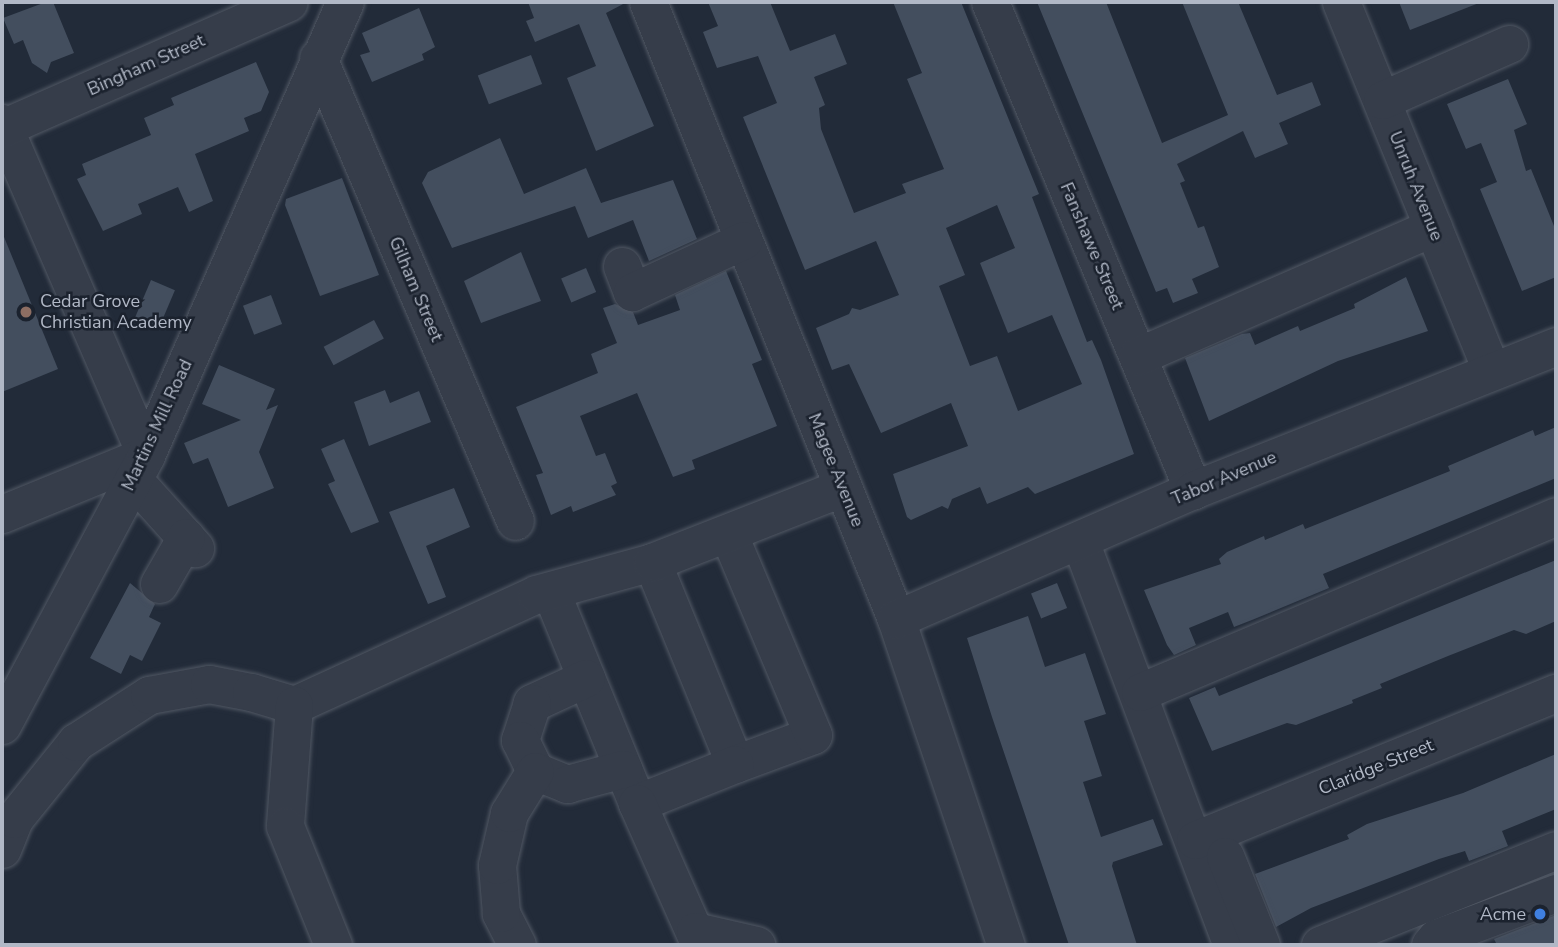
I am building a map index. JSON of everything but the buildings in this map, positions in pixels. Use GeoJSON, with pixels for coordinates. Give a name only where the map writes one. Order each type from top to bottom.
{"type":"FeatureCollection","features":[{"type":"Feature","properties":{"kind":"street","name":"Bingham Street"},"geometry":{"type":"LineString","coordinates":[[2,126],[289,2]]}},
{"type":"Feature","properties":{"kind":"street","name":"Martins Mill Road"},"geometry":{"type":"LineString","coordinates":[[2,725],[140,467],[318,58],[345,2]]}},
{"type":"Feature","properties":{"kind":"street","name":"Magee Avenue"},"geometry":{"type":"LineString","coordinates":[[648,2],[896,619],[1006,945]]}},
{"type":"Feature","properties":{"kind":"street","name":"Fanshawe Street"},"geometry":{"type":"LineString","coordinates":[[990,2],[1194,490]]}},
{"type":"Feature","properties":{"kind":"street","name":"Unruh Avenue"},"geometry":{"type":"LineString","coordinates":[[1341,2],[1491,369]]}},
{"type":"Feature","properties":{"kind":"street"},"geometry":{"type":"LineString","coordinates":[[1381,100],[1509,44]]}},
{"type":"Feature","properties":{"kind":"street","name":"Gilham Street"},"geometry":{"type":"LineString","coordinates":[[318,58],[515,521]]}},
{"type":"Feature","properties":{"kind":"street"},"geometry":{"type":"LineString","coordinates":[[2,126],[140,467],[190,543],[159,584]]}},
{"type":"Feature","properties":{"kind":"street"},"geometry":{"type":"LineString","coordinates":[[1138,356],[1433,227]]}},
{"type":"Feature","properties":{"kind":"street"},"geometry":{"type":"LineString","coordinates":[[622,266],[632,292],[744,240]]}},
{"type":"Feature","properties":{"kind":"street","name":"Tabor Avenue"},"geometry":{"type":"LineString","coordinates":[[896,619],[1194,490],[1491,369],[1556,346]]}},
{"type":"Feature","properties":{"kind":"street"},"geometry":{"type":"LineString","coordinates":[[2,514],[140,467]]}},
{"type":"Feature","properties":{"kind":"street"},"geometry":{"type":"LineString","coordinates":[[2,849],[14,819],[76,742],[149,695],[209,684],[294,705],[536,594],[652,562],[843,487]]}},
{"type":"Feature","properties":{"kind":"street"},"geometry":{"type":"LineString","coordinates":[[1140,692],[1556,516]]}},
{"type":"Feature","properties":{"kind":"street"},"geometry":{"type":"LineString","coordinates":[[638,803],[813,735],[728,533]]}},
{"type":"Feature","properties":{"kind":"street"},"geometry":{"type":"LineString","coordinates":[[1080,541],[1140,692],[1205,836],[1261,945]]}},
{"type":"Feature","properties":{"kind":"street"},"geometry":{"type":"LineString","coordinates":[[652,562],[735,764]]}},
{"type":"Feature","properties":{"kind":"street"},"geometry":{"type":"LineString","coordinates":[[551,592],[623,769],[697,938],[756,945]]}},
{"type":"Feature","properties":{"kind":"street"},"geometry":{"type":"LineString","coordinates":[[586,678],[532,703],[520,740],[535,771],[567,784],[623,769]]}},
{"type":"Feature","properties":{"kind":"street","name":"Claridge Street"},"geometry":{"type":"LineString","coordinates":[[1205,836],[1556,693]]}},
{"type":"Feature","properties":{"kind":"street"},"geometry":{"type":"LineString","coordinates":[[294,705],[285,825],[333,945]]}},
{"type":"Feature","properties":{"kind":"street"},"geometry":{"type":"LineString","coordinates":[[517,945],[501,913],[497,865],[509,813],[535,771]]}},
{"type":"Feature","properties":{"kind":"street"},"geometry":{"type":"LineString","coordinates":[[1205,836],[1232,945]]}},
{"type":"Feature","properties":{"kind":"street"},"geometry":{"type":"LineString","coordinates":[[1320,945],[1556,850]]}},
{"type":"Feature","properties":{"kind":"street"},"geometry":{"type":"LineString","coordinates":[[1430,945],[1436,937],[1556,893]]}},
{"type":"Feature","properties":{"kind":"place","name":"Cedar Grove Christian Academy"},"geometry":{"type":"Point","coordinates":[26,312]}},
{"type":"Feature","properties":{"kind":"place","name":"Acme"},"geometry":{"type":"Point","coordinates":[1540,914]}}]}
